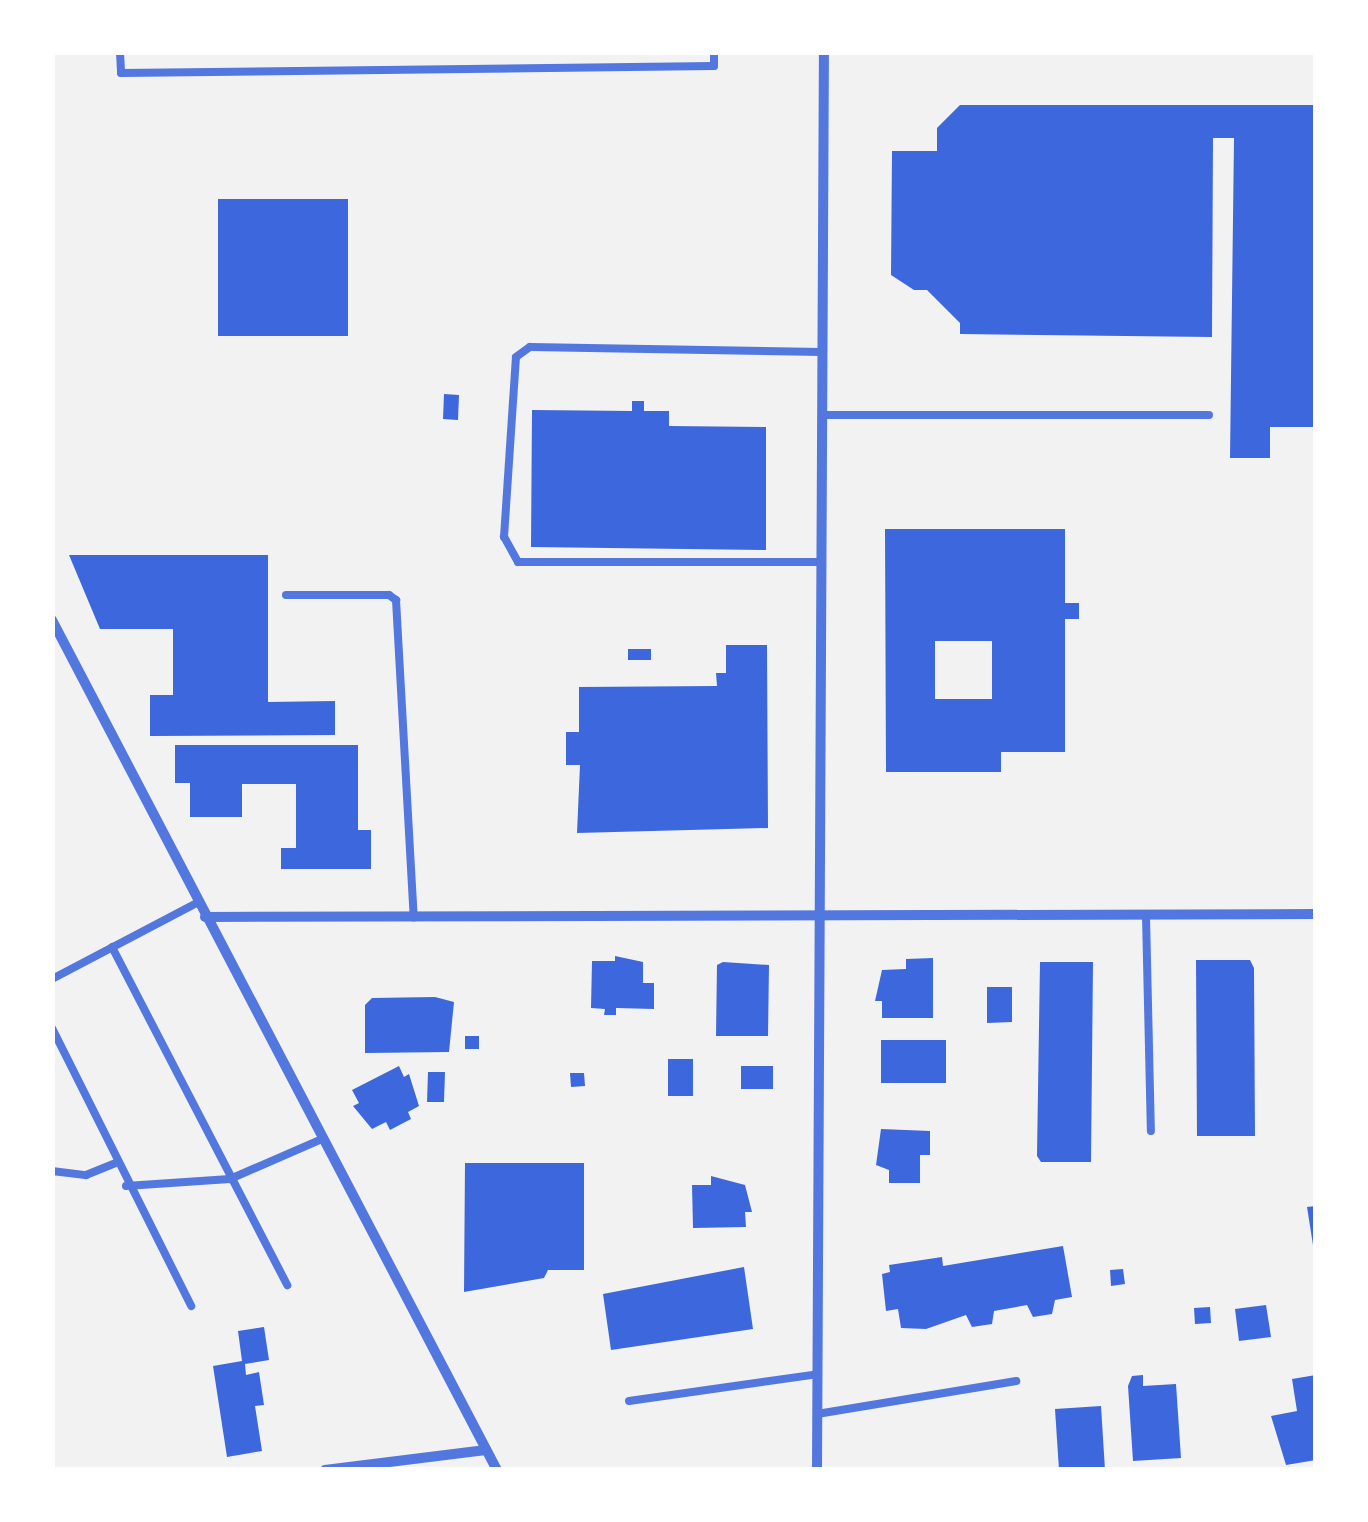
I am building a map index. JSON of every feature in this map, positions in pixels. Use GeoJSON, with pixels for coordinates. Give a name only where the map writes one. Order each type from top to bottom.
{"type":"FeatureCollection","features":[{"type":"Feature","properties":{"kind":"street"},"geometry":{"type":"LineString","coordinates":[[817,1470],[824,52]]}},
{"type":"Feature","properties":{"kind":"street"},"geometry":{"type":"LineString","coordinates":[[52,620],[498,1470]]}},
{"type":"Feature","properties":{"kind":"street"},"geometry":{"type":"LineString","coordinates":[[205,917],[1316,914]]}},
{"type":"Feature","properties":{"kind":"street"},"geometry":{"type":"LineString","coordinates":[[325,1470],[486,1450]]}},
{"type":"Feature","properties":{"kind":"lane"},"geometry":{"type":"LineString","coordinates":[[120,52],[120,72],[714,66],[714,52]]}},
{"type":"Feature","properties":{"kind":"lane"},"geometry":{"type":"LineString","coordinates":[[821,562],[518,562],[504,537],[516,357],[530,347],[822,352]]}},
{"type":"Feature","properties":{"kind":"lane"},"geometry":{"type":"LineString","coordinates":[[822,415],[1209,415]]}},
{"type":"Feature","properties":{"kind":"lane"},"geometry":{"type":"LineString","coordinates":[[286,595],[389,595],[396,600],[414,917]]}},
{"type":"Feature","properties":{"kind":"lane"},"geometry":{"type":"LineString","coordinates":[[52,979],[198,903]]}},
{"type":"Feature","properties":{"kind":"lane"},"geometry":{"type":"LineString","coordinates":[[1146,916],[1151,1131]]}},
{"type":"Feature","properties":{"kind":"lane"},"geometry":{"type":"LineString","coordinates":[[112,947],[286,1285]]}},
{"type":"Feature","properties":{"kind":"lane"},"geometry":{"type":"LineString","coordinates":[[52,1028],[126,1186],[191,1306]]}},
{"type":"Feature","properties":{"kind":"lane"},"geometry":{"type":"LineString","coordinates":[[126,1186],[230,1178],[322,1139]]}},
{"type":"Feature","properties":{"kind":"lane"},"geometry":{"type":"LineString","coordinates":[[52,1171],[86,1174],[116,1163]]}},
{"type":"Feature","properties":{"kind":"lane"},"geometry":{"type":"LineString","coordinates":[[629,1401],[818,1374]]}},
{"type":"Feature","properties":{"kind":"lane"},"geometry":{"type":"LineString","coordinates":[[817,1414],[1016,1381]]}},
{"type":"Feature","properties":{"kind":"building"},"geometry":{"type":"Polygon","coordinates":[[[960,105],[1316,105],[1316,427],[1270,427],[1270,458],[1230,458],[1234,138],[1213,138],[1212,337],[960,334],[960,323],[927,290],[914,290],[891,275],[892,151],[937,151],[937,128],[960,105]]]}},
{"type":"Feature","properties":{"kind":"building"},"geometry":{"type":"Polygon","coordinates":[[[218,199],[348,199],[348,336],[218,336],[218,199]]]}},
{"type":"Feature","properties":{"kind":"building"},"geometry":{"type":"Polygon","coordinates":[[[444,394],[459,395],[458,420],[443,419],[444,394]]]}},
{"type":"Feature","properties":{"kind":"building"},"geometry":{"type":"Polygon","coordinates":[[[632,401],[644,401],[644,411],[669,411],[669,426],[766,427],[766,550],[531,547],[532,410],[632,411],[632,401]]]}},
{"type":"Feature","properties":{"kind":"building"},"geometry":{"type":"Polygon","coordinates":[[[885,529],[1065,529],[1065,603],[1079,603],[1079,619],[1065,619],[1065,752],[1001,752],[1001,772],[886,772],[885,529]],[[935,641],[935,699],[992,699],[992,641],[935,641]]]}},
{"type":"Feature","properties":{"kind":"building"},"geometry":{"type":"Polygon","coordinates":[[[69,555],[268,555],[268,702],[335,701],[335,735],[150,736],[150,695],[173,695],[173,629],[100,629],[69,555]]]}},
{"type":"Feature","properties":{"kind":"building"},"geometry":{"type":"Polygon","coordinates":[[[726,645],[767,645],[768,828],[577,833],[580,765],[566,765],[566,732],[579,732],[579,687],[717,686],[716,673],[726,673],[726,645]]]}},
{"type":"Feature","properties":{"kind":"building"},"geometry":{"type":"Polygon","coordinates":[[[628,649],[651,649],[651,660],[628,660],[628,649]]]}},
{"type":"Feature","properties":{"kind":"building"},"geometry":{"type":"Polygon","coordinates":[[[175,745],[358,745],[358,830],[371,830],[371,869],[281,869],[281,848],[296,848],[296,784],[242,784],[242,817],[190,817],[190,783],[175,783],[175,745]]]}},
{"type":"Feature","properties":{"kind":"building"},"geometry":{"type":"Polygon","coordinates":[[[615,956],[643,962],[643,983],[654,983],[654,1009],[616,1008],[616,1015],[604,1015],[605,1009],[591,1008],[592,961],[615,961],[615,956]]]}},
{"type":"Feature","properties":{"kind":"building"},"geometry":{"type":"Polygon","coordinates":[[[933,958],[933,1018],[882,1018],[882,1001],[875,1001],[882,970],[906,969],[906,959],[933,958]]]}},
{"type":"Feature","properties":{"kind":"building"},"geometry":{"type":"Polygon","coordinates":[[[1196,960],[1250,960],[1254,968],[1255,1136],[1197,1136],[1196,960]]]}},
{"type":"Feature","properties":{"kind":"building"},"geometry":{"type":"Polygon","coordinates":[[[1040,962],[1093,962],[1091,1162],[1041,1162],[1037,1156],[1040,962]]]}},
{"type":"Feature","properties":{"kind":"building"},"geometry":{"type":"Polygon","coordinates":[[[717,965],[769,965],[768,1036],[716,1036],[717,965]]]}},
{"type":"Feature","properties":{"kind":"building"},"geometry":{"type":"Polygon","coordinates":[[[987,987],[1012,987],[1012,1022],[987,1023],[987,987]]]}},
{"type":"Feature","properties":{"kind":"building"},"geometry":{"type":"Polygon","coordinates":[[[435,997],[454,1002],[449,1052],[365,1053],[365,1005],[372,998],[435,997]]]}},
{"type":"Feature","properties":{"kind":"building"},"geometry":{"type":"Polygon","coordinates":[[[465,1036],[479,1036],[479,1049],[465,1049],[465,1036]]]}},
{"type":"Feature","properties":{"kind":"building"},"geometry":{"type":"Polygon","coordinates":[[[881,1040],[946,1040],[946,1083],[881,1083],[881,1040]]]}},
{"type":"Feature","properties":{"kind":"building"},"geometry":{"type":"Polygon","coordinates":[[[668,1059],[693,1059],[693,1096],[668,1096],[668,1059]]]}},
{"type":"Feature","properties":{"kind":"building"},"geometry":{"type":"Polygon","coordinates":[[[399,1066],[404,1077],[409,1074],[419,1106],[408,1112],[411,1119],[390,1130],[386,1122],[372,1129],[353,1106],[359,1103],[352,1090],[399,1066]]]}},
{"type":"Feature","properties":{"kind":"building"},"geometry":{"type":"Polygon","coordinates":[[[741,1066],[773,1066],[773,1089],[741,1089],[741,1066]]]}},
{"type":"Feature","properties":{"kind":"building"},"geometry":{"type":"Polygon","coordinates":[[[428,1072],[445,1072],[444,1102],[427,1102],[428,1072]]]}},
{"type":"Feature","properties":{"kind":"building"},"geometry":{"type":"Polygon","coordinates":[[[570,1073],[584,1073],[585,1086],[571,1087],[570,1073]]]}},
{"type":"Feature","properties":{"kind":"building"},"geometry":{"type":"Polygon","coordinates":[[[881,1129],[930,1131],[930,1155],[920,1155],[920,1183],[889,1183],[889,1170],[876,1165],[881,1129]]]}},
{"type":"Feature","properties":{"kind":"building"},"geometry":{"type":"Polygon","coordinates":[[[465,1163],[584,1163],[584,1270],[548,1270],[544,1278],[464,1292],[465,1163]]]}},
{"type":"Feature","properties":{"kind":"building"},"geometry":{"type":"Polygon","coordinates":[[[711,1176],[745,1185],[752,1212],[745,1212],[746,1227],[693,1228],[692,1185],[711,1185],[711,1176]]]}},
{"type":"Feature","properties":{"kind":"building"},"geometry":{"type":"Polygon","coordinates":[[[1316,1206],[1316,1245],[1313,1245],[1307,1207],[1316,1206]]]}},
{"type":"Feature","properties":{"kind":"building"},"geometry":{"type":"Polygon","coordinates":[[[1063,1246],[1072,1297],[1055,1300],[1052,1314],[1033,1317],[1027,1305],[994,1311],[992,1324],[972,1327],[966,1315],[926,1329],[901,1328],[898,1309],[886,1311],[882,1274],[890,1272],[889,1265],[942,1257],[943,1266],[1063,1246]]]}},
{"type":"Feature","properties":{"kind":"building"},"geometry":{"type":"Polygon","coordinates":[[[744,1267],[753,1329],[611,1350],[603,1294],[744,1267]]]}},
{"type":"Feature","properties":{"kind":"building"},"geometry":{"type":"Polygon","coordinates":[[[1123,1269],[1125,1284],[1111,1286],[1110,1270],[1123,1269]]]}},
{"type":"Feature","properties":{"kind":"building"},"geometry":{"type":"Polygon","coordinates":[[[1266,1305],[1271,1337],[1239,1341],[1235,1309],[1266,1305]]]}},
{"type":"Feature","properties":{"kind":"building"},"geometry":{"type":"Polygon","coordinates":[[[1210,1307],[1211,1323],[1195,1324],[1194,1308],[1210,1307]]]}},
{"type":"Feature","properties":{"kind":"building"},"geometry":{"type":"Polygon","coordinates":[[[264,1327],[269,1360],[245,1364],[246,1375],[259,1372],[264,1405],[255,1406],[262,1451],[227,1457],[213,1366],[242,1361],[238,1331],[264,1327]]]}},
{"type":"Feature","properties":{"kind":"building"},"geometry":{"type":"Polygon","coordinates":[[[1143,1375],[1143,1386],[1176,1384],[1181,1458],[1133,1461],[1128,1386],[1132,1376],[1143,1375]]]}},
{"type":"Feature","properties":{"kind":"building"},"geometry":{"type":"Polygon","coordinates":[[[1316,1375],[1316,1460],[1286,1465],[1271,1416],[1297,1411],[1292,1379],[1316,1375]]]}},
{"type":"Feature","properties":{"kind":"building"},"geometry":{"type":"Polygon","coordinates":[[[1101,1406],[1105,1470],[1059,1470],[1055,1409],[1101,1406]]]}}]}
